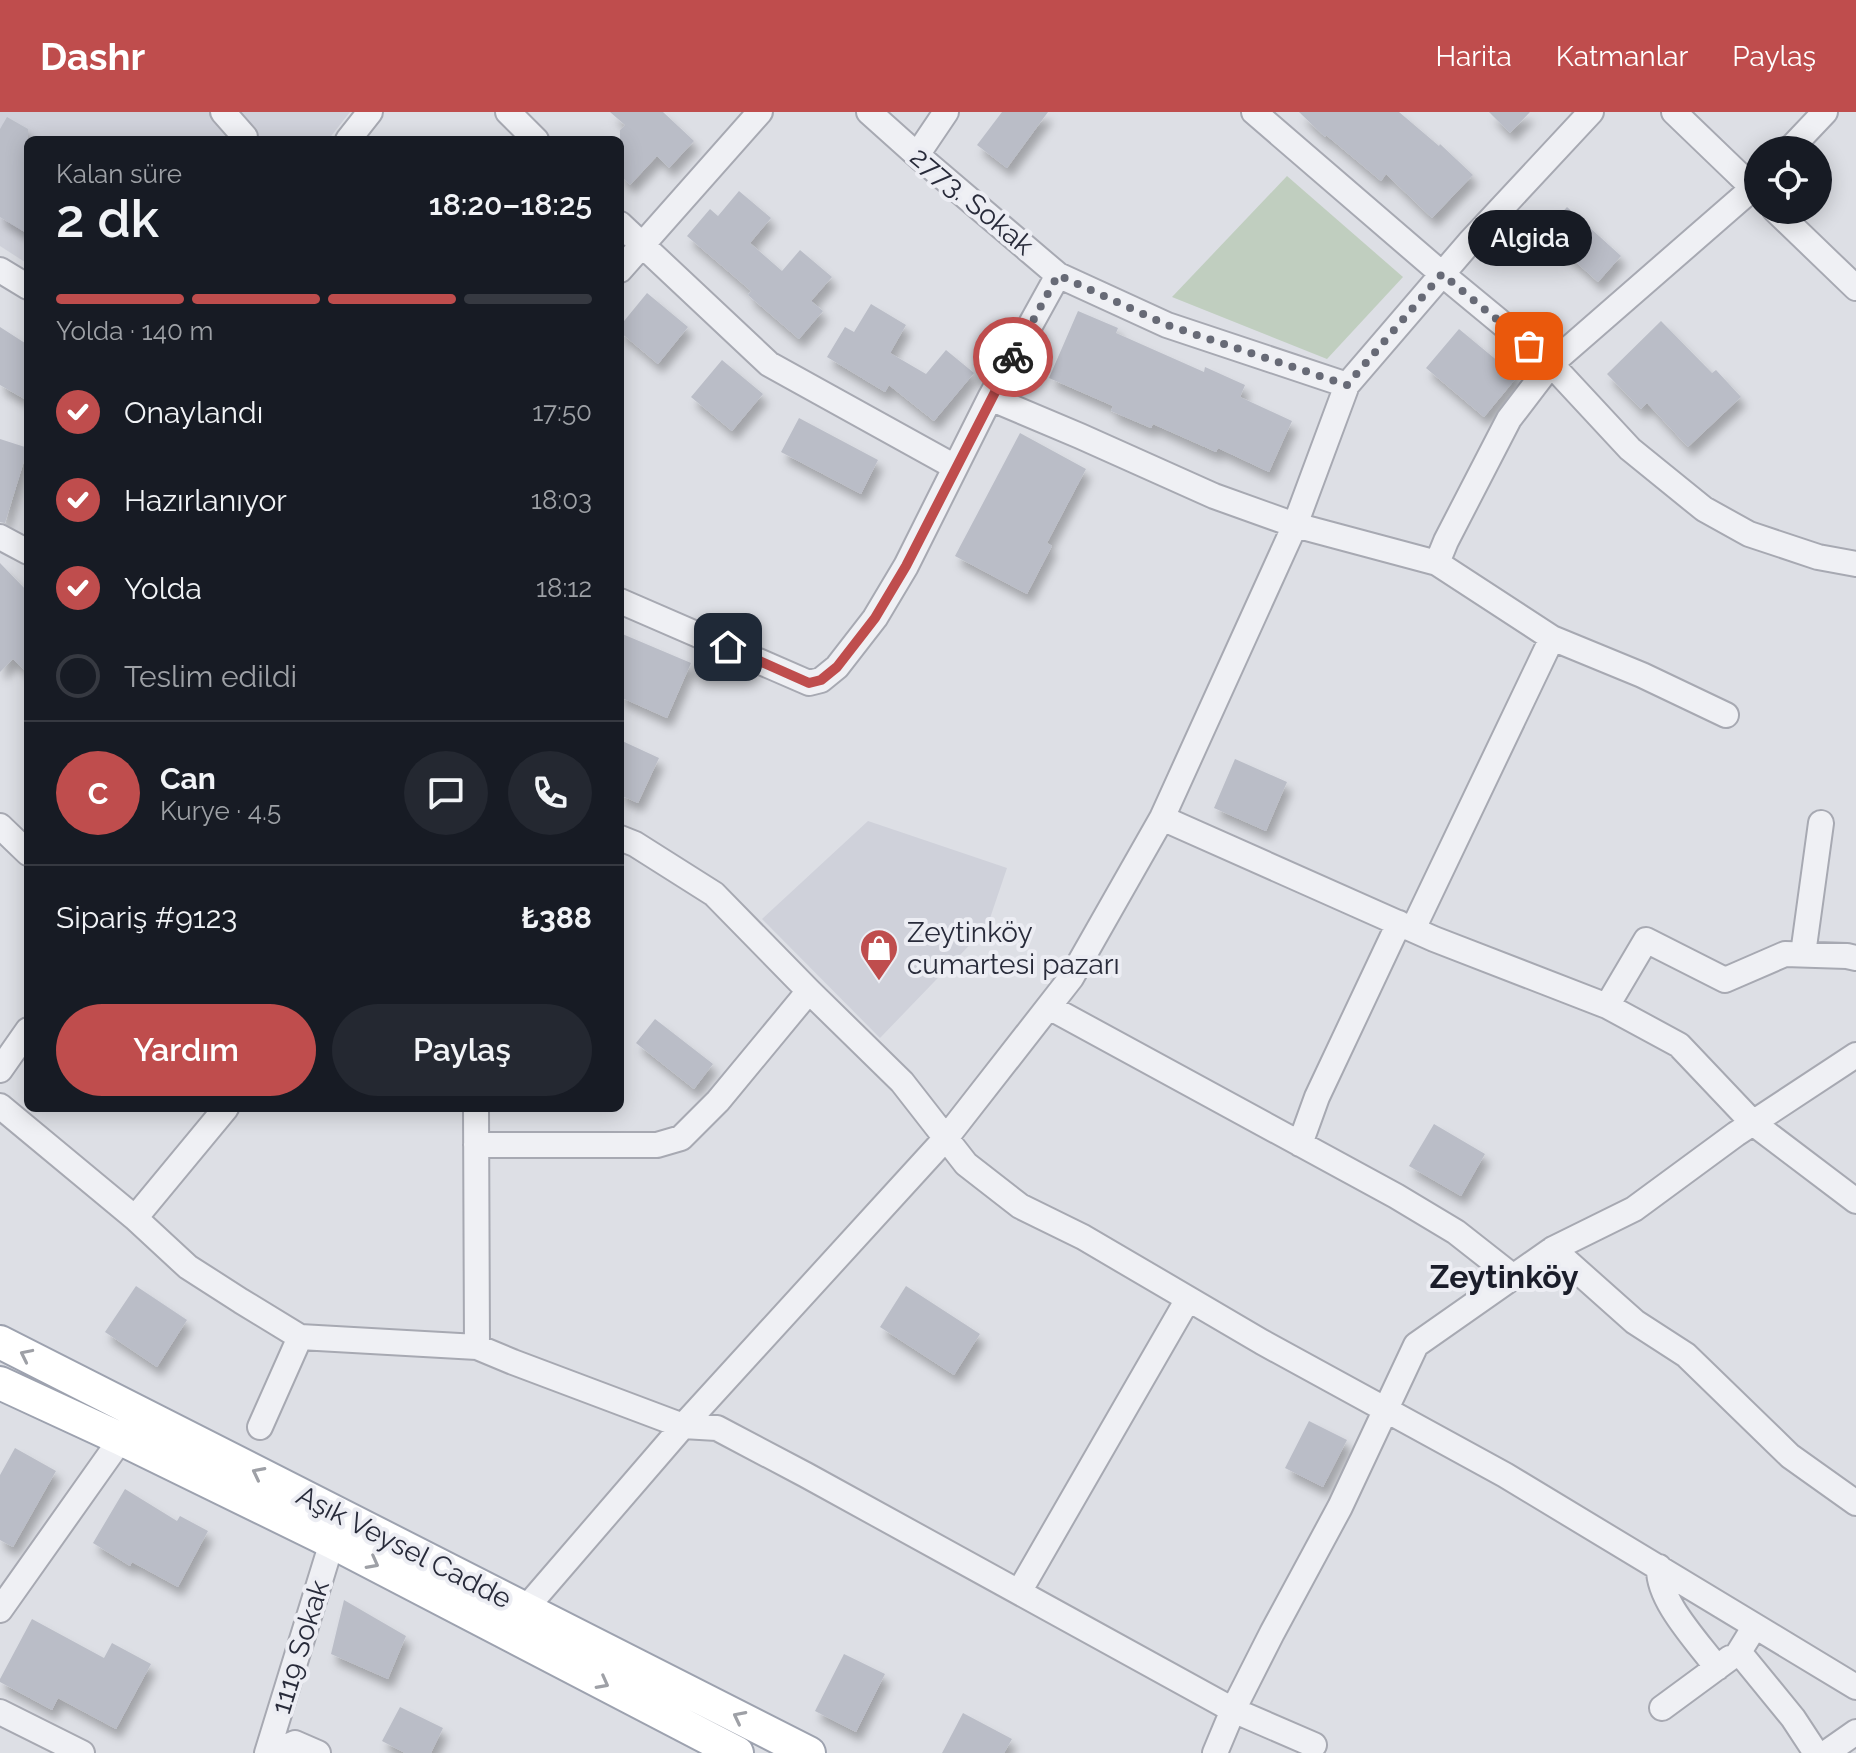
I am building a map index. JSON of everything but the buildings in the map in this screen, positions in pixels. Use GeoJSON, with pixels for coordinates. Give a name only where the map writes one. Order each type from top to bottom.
{"type":"FeatureCollection","features":[{"type":"Feature","properties":{"kind":"main road","name":"Aşık Veysel Cadde"},"geometry":{"type":"LineString","coordinates":[[0,1342],[809,1753]]}},
{"type":"Feature","properties":{"kind":"main road","name":"Aşık Veysel Cadde"},"geometry":{"type":"LineString","coordinates":[[0,1383],[332,1542],[737,1753]]}},
{"type":"Feature","properties":{"kind":"street"},"geometry":{"type":"LineString","coordinates":[[223,112],[244,136]]}},
{"type":"Feature","properties":{"kind":"street"},"geometry":{"type":"LineString","coordinates":[[351,136],[370,112]]}},
{"type":"Feature","properties":{"kind":"street"},"geometry":{"type":"LineString","coordinates":[[508,112],[532,136]]}},
{"type":"Feature","properties":{"kind":"street"},"geometry":{"type":"LineString","coordinates":[[624,265],[760,112]]}},
{"type":"Feature","properties":{"kind":"street","name":"2773. Sokak"},"geometry":{"type":"LineString","coordinates":[[869,112],[1058,275],[1167,325],[1347,385]]}},
{"type":"Feature","properties":{"kind":"street"},"geometry":{"type":"LineString","coordinates":[[917,155],[946,112]]}},
{"type":"Feature","properties":{"kind":"street"},"geometry":{"type":"LineString","coordinates":[[1254,112],[1551,364],[1630,449],[1704,509],[1749,534],[1818,557],[1856,564]]}},
{"type":"Feature","properties":{"kind":"street"},"geometry":{"type":"LineString","coordinates":[[526,1608],[683,1426],[946,1138],[1071,978],[1162,818],[1295,525],[1347,385],[1442,274],[1591,112]]}},
{"type":"Feature","properties":{"kind":"street"},"geometry":{"type":"LineString","coordinates":[[1674,112],[1744,177]]}},
{"type":"Feature","properties":{"kind":"street"},"geometry":{"type":"LineString","coordinates":[[1802,136],[1825,112]]}},
{"type":"Feature","properties":{"kind":"street"},"geometry":{"type":"LineString","coordinates":[[1437,563],[1509,419],[1551,364],[1744,198]]}},
{"type":"Feature","properties":{"kind":"street"},"geometry":{"type":"LineString","coordinates":[[1790,224],[1856,288]]}},
{"type":"Feature","properties":{"kind":"street"},"geometry":{"type":"LineString","coordinates":[[624,228],[769,364],[955,467]]}},
{"type":"Feature","properties":{"kind":"street"},"geometry":{"type":"LineString","coordinates":[[0,270],[24,285]]}},
{"type":"Feature","properties":{"kind":"street"},"geometry":{"type":"LineString","coordinates":[[624,603],[809,683],[821,680],[837,667],[875,618],[906,566],[990,398],[1058,275]]}},
{"type":"Feature","properties":{"kind":"street"},"geometry":{"type":"LineString","coordinates":[[990,398],[1214,496],[1295,525],[1437,563],[1552,638],[1642,675],[1726,715]]}},
{"type":"Feature","properties":{"kind":"street"},"geometry":{"type":"LineString","coordinates":[[0,537],[24,550]]}},
{"type":"Feature","properties":{"kind":"street"},"geometry":{"type":"LineString","coordinates":[[1300,1144],[1317,1097],[1552,638]]}},
{"type":"Feature","properties":{"kind":"street"},"geometry":{"type":"LineString","coordinates":[[1162,818],[1406,926],[1607,1006],[1679,1045],[1753,1123],[1856,1201]]}},
{"type":"Feature","properties":{"kind":"street"},"geometry":{"type":"LineString","coordinates":[[1803,954],[1821,823]]}},
{"type":"Feature","properties":{"kind":"street"},"geometry":{"type":"LineString","coordinates":[[0,826],[24,849]]}},
{"type":"Feature","properties":{"kind":"street"},"geometry":{"type":"LineString","coordinates":[[624,840],[714,894],[902,1082],[966,1164],[1020,1206],[1083,1237],[1262,1342],[1505,1475],[1856,1687]]}},
{"type":"Feature","properties":{"kind":"street"},"geometry":{"type":"LineString","coordinates":[[1607,1006],[1646,940],[1725,980],[1785,954],[1856,958]]}},
{"type":"Feature","properties":{"kind":"street"},"geometry":{"type":"LineString","coordinates":[[476,1145],[657,1145],[681,1138],[718,1101],[809,991]]}},
{"type":"Feature","properties":{"kind":"street"},"geometry":{"type":"LineString","coordinates":[[1049,1007],[1396,1196],[1456,1232],[1512,1276]]}},
{"type":"Feature","properties":{"kind":"street"},"geometry":{"type":"LineString","coordinates":[[0,1070],[24,1036]]}},
{"type":"Feature","properties":{"kind":"street"},"geometry":{"type":"LineString","coordinates":[[1215,1753],[1272,1633],[1340,1507],[1416,1345],[1553,1249],[1634,1209],[1753,1123],[1856,1055]]}},
{"type":"Feature","properties":{"kind":"street"},"geometry":{"type":"LineString","coordinates":[[0,1106],[135,1218],[188,1267],[300,1337],[477,1347],[683,1426],[717,1428],[1233,1710],[1314,1745]]}},
{"type":"Feature","properties":{"kind":"street"},"geometry":{"type":"LineString","coordinates":[[135,1218],[223,1112]]}},
{"type":"Feature","properties":{"kind":"street"},"geometry":{"type":"LineString","coordinates":[[476,1112],[477,1347]]}},
{"type":"Feature","properties":{"kind":"street"},"geometry":{"type":"LineString","coordinates":[[1553,1249],[1635,1322],[1686,1355],[1790,1456],[1856,1503]]}},
{"type":"Feature","properties":{"kind":"street"},"geometry":{"type":"LineString","coordinates":[[1019,1592],[1188,1299]]}},
{"type":"Feature","properties":{"kind":"street"},"geometry":{"type":"LineString","coordinates":[[260,1427],[300,1337]]}},
{"type":"Feature","properties":{"kind":"street"},"geometry":{"type":"LineString","coordinates":[[0,1610],[121,1439]]}},
{"type":"Feature","properties":{"kind":"street","name":"1119 Sokak"},"geometry":{"type":"LineString","coordinates":[[270,1753],[332,1542]]}},
{"type":"Feature","properties":{"kind":"street"},"geometry":{"type":"LineString","coordinates":[[1659,1567],[1658,1579],[1673,1608],[1717,1668]]}},
{"type":"Feature","properties":{"kind":"street"},"geometry":{"type":"LineString","coordinates":[[1662,1708],[1739,1652],[1755,1626]]}},
{"type":"Feature","properties":{"kind":"street"},"geometry":{"type":"LineString","coordinates":[[1739,1652],[1793,1718],[1816,1753]]}},
{"type":"Feature","properties":{"kind":"street"},"geometry":{"type":"LineString","coordinates":[[0,1712],[82,1753]]}},
{"type":"Feature","properties":{"kind":"street"},"geometry":{"type":"LineString","coordinates":[[1826,1753],[1854,1738]]}},
{"type":"Feature","properties":{"kind":"street"},"geometry":{"type":"LineString","coordinates":[[270,1753],[295,1743],[318,1753]]}},
{"type":"Feature","properties":{"kind":"shaded area"},"geometry":{"type":"Polygon","coordinates":[[[0,112],[350,112],[331,136],[24,136],[24,261],[0,246],[0,112]]]}},
{"type":"Feature","properties":{"kind":"shaded area","name":"Zeytinköy cumartesi pazarı"},"geometry":{"type":"Polygon","coordinates":[[[868,821],[1007,868],[987,927],[880,1038],[762,919],[868,821]]]}},
{"type":"Feature","properties":{"kind":"green space"},"geometry":{"type":"Polygon","coordinates":[[[1287,176],[1403,277],[1327,359],[1172,297],[1287,176]]]}},
{"type":"Feature","properties":{"kind":"way so far"},"geometry":{"type":"LineString","coordinates":[[1013,357],[1058,275],[1167,325],[1347,385],[1442,274],[1529,346]]}},
{"type":"Feature","properties":{"kind":"place","name":"Algida"},"geometry":{"type":"Point","coordinates":[1529,346]}},
{"type":"Feature","properties":{"kind":"place","name":"Zeytinköy cumartesi pazarı"},"geometry":{"type":"Point","coordinates":[879,982]}},
{"type":"Feature","properties":{"kind":"district","name":"Zeytinköy"},"geometry":{"type":"Point","coordinates":[1504,1276]}},
{"type":"Feature","properties":{"kind":"route"},"geometry":{"type":"LineString","coordinates":[[728,647],[809,683],[821,680],[837,667],[875,618],[906,566],[1013,357]]}}]}
